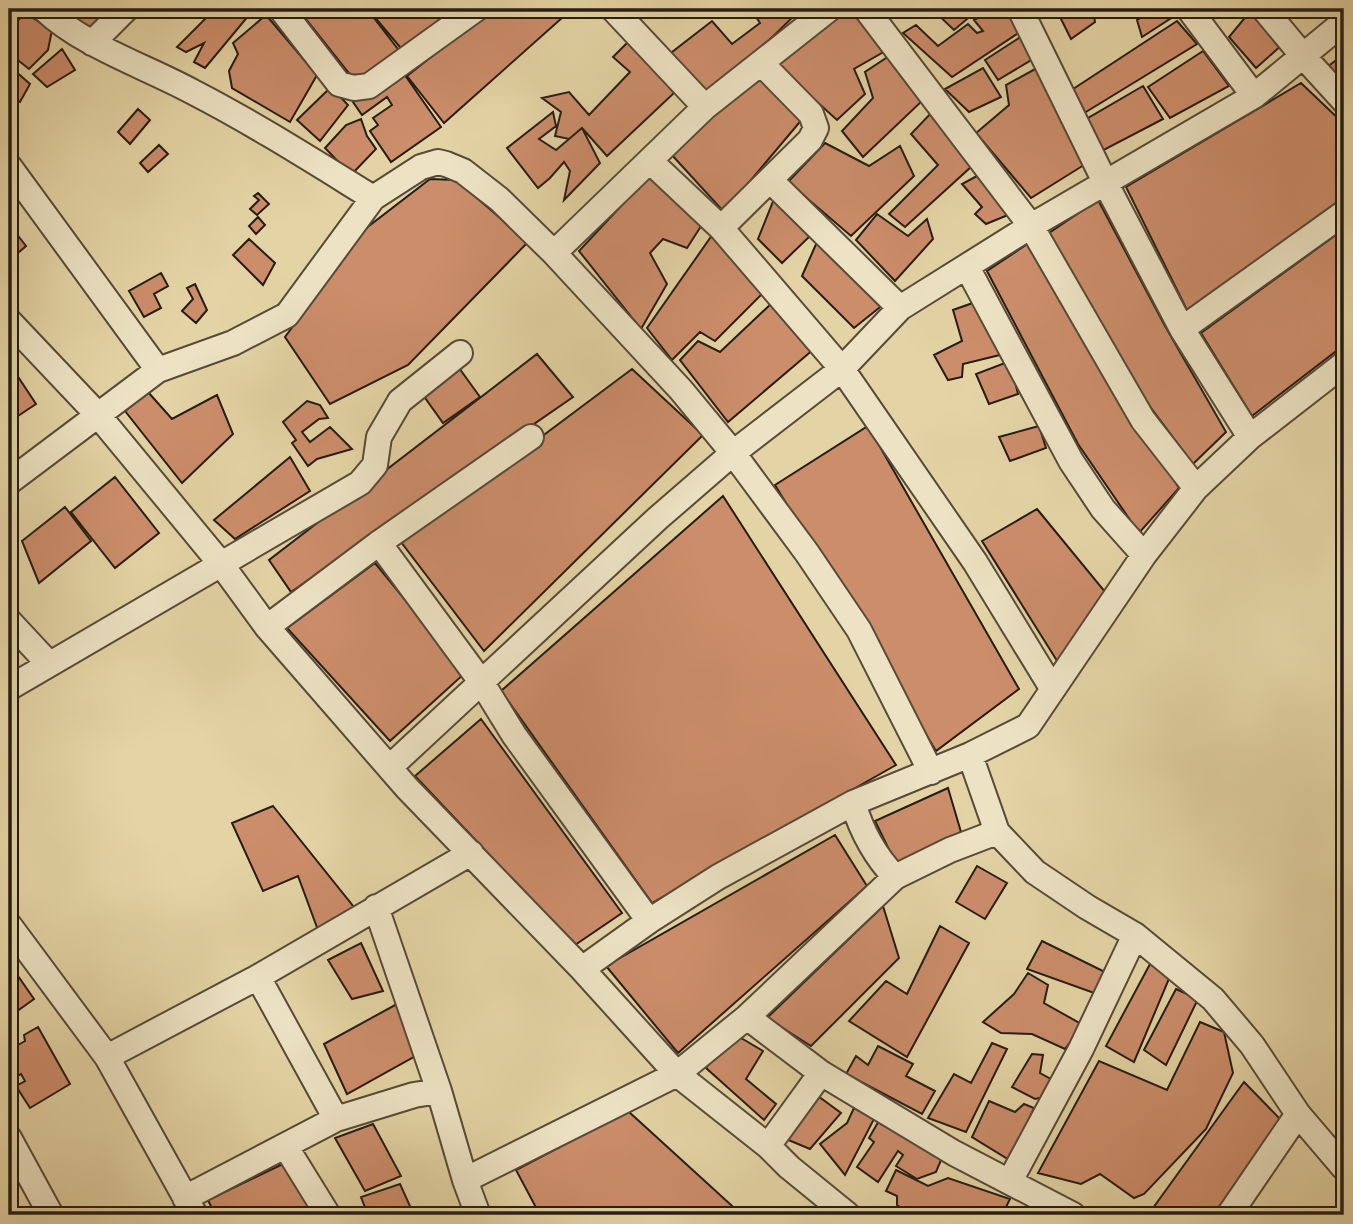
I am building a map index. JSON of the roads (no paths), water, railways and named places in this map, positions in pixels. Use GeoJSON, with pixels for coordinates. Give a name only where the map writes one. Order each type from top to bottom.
{"type":"FeatureCollection","features":[{"type":"Feature","properties":{"kind":"street"},"geometry":{"type":"LineString","coordinates":[[44,9],[92,43],[152,70],[241,117],[373,198]]}},
{"type":"Feature","properties":{"kind":"street"},"geometry":{"type":"LineString","coordinates":[[92,43],[126,9]]}},
{"type":"Feature","properties":{"kind":"street"},"geometry":{"type":"LineString","coordinates":[[281,9],[339,84],[354,88],[369,86],[476,9]]}},
{"type":"Feature","properties":{"kind":"street"},"geometry":{"type":"LineString","coordinates":[[612,9],[705,107]]}},
{"type":"Feature","properties":{"kind":"street"},"geometry":{"type":"LineString","coordinates":[[866,9],[1031,226],[1143,420],[1196,488]]}},
{"type":"Feature","properties":{"kind":"street"},"geometry":{"type":"LineString","coordinates":[[1020,9],[1182,330],[1250,437]]}},
{"type":"Feature","properties":{"kind":"street"},"geometry":{"type":"LineString","coordinates":[[1189,9],[1254,96]]}},
{"type":"Feature","properties":{"kind":"street"},"geometry":{"type":"LineString","coordinates":[[1265,9],[1344,101]]}},
{"type":"Feature","properties":{"kind":"street"},"geometry":{"type":"LineString","coordinates":[[554,253],[705,107],[761,63],[817,13]]}},
{"type":"Feature","properties":{"kind":"street"},"geometry":{"type":"LineString","coordinates":[[390,767],[658,518],[733,453],[842,369],[900,308],[1031,226],[1254,96],[1344,22]]}},
{"type":"Feature","properties":{"kind":"street"},"geometry":{"type":"LineString","coordinates":[[721,228],[810,140],[816,128],[811,114],[761,63]]}},
{"type":"Feature","properties":{"kind":"street"},"geometry":{"type":"LineString","coordinates":[[650,161],[721,228],[842,369],[975,562],[1052,688]]}},
{"type":"Feature","properties":{"kind":"street"},"geometry":{"type":"LineString","coordinates":[[9,482],[158,370],[233,343],[287,316],[373,198],[421,167],[438,162],[446,164],[463,171],[499,199],[554,253],[681,390],[733,453],[807,553],[859,630],[931,772]]}},
{"type":"Feature","properties":{"kind":"street"},"geometry":{"type":"LineString","coordinates":[[9,166],[158,370]]}},
{"type":"Feature","properties":{"kind":"street"},"geometry":{"type":"LineString","coordinates":[[771,181],[900,308]]}},
{"type":"Feature","properties":{"kind":"street"},"geometry":{"type":"LineString","coordinates":[[1182,330],[1344,213]]}},
{"type":"Feature","properties":{"kind":"street"},"geometry":{"type":"LineString","coordinates":[[967,267],[1071,461],[1103,509],[1144,555]]}},
{"type":"Feature","properties":{"kind":"street"},"geometry":{"type":"LineString","coordinates":[[9,321],[97,415],[221,564],[267,627],[390,767],[582,969],[677,1074],[768,1146],[848,1215]]}},
{"type":"Feature","properties":{"kind":"street"},"geometry":{"type":"LineString","coordinates":[[9,688],[360,483],[374,465],[379,437],[400,401],[460,353]]}},
{"type":"Feature","properties":{"kind":"street"},"geometry":{"type":"LineString","coordinates":[[582,969],[649,921],[718,877],[853,803],[970,755],[1028,726],[1144,555],[1196,488],[1250,437],[1344,364]]}},
{"type":"Feature","properties":{"kind":"street"},"geometry":{"type":"LineString","coordinates":[[267,627],[379,543],[531,437]]}},
{"type":"Feature","properties":{"kind":"street"},"geometry":{"type":"LineString","coordinates":[[379,543],[482,683],[514,735],[649,921]]}},
{"type":"Feature","properties":{"kind":"street"},"geometry":{"type":"LineString","coordinates":[[9,621],[49,664]]}},
{"type":"Feature","properties":{"kind":"street"},"geometry":{"type":"LineString","coordinates":[[970,755],[997,832],[1035,872],[1135,935],[1213,999],[1252,1045],[1298,1114],[1344,1168]]}},
{"type":"Feature","properties":{"kind":"street"},"geometry":{"type":"LineString","coordinates":[[853,803],[861,830],[883,864],[895,877]]}},
{"type":"Feature","properties":{"kind":"street"},"geometry":{"type":"LineString","coordinates":[[466,1180],[677,1074],[747,1017],[895,877],[950,850],[997,832]]}},
{"type":"Feature","properties":{"kind":"street"},"geometry":{"type":"LineString","coordinates":[[107,1058],[258,977],[471,853]]}},
{"type":"Feature","properties":{"kind":"street"},"geometry":{"type":"LineString","coordinates":[[376,907],[478,1215]]}},
{"type":"Feature","properties":{"kind":"street"},"geometry":{"type":"LineString","coordinates":[[9,925],[107,1058],[190,1206],[336,1119],[439,1091]]}},
{"type":"Feature","properties":{"kind":"street"},"geometry":{"type":"LineString","coordinates":[[1010,1181],[1081,1049],[1135,935]]}},
{"type":"Feature","properties":{"kind":"street"},"geometry":{"type":"LineString","coordinates":[[258,977],[336,1119]]}},
{"type":"Feature","properties":{"kind":"street"},"geometry":{"type":"LineString","coordinates":[[747,1017],[821,1073],[954,1153],[1010,1181],[1032,1206],[1073,1215]]}},
{"type":"Feature","properties":{"kind":"street"},"geometry":{"type":"LineString","coordinates":[[768,1146],[821,1073]]}},
{"type":"Feature","properties":{"kind":"street"},"geometry":{"type":"LineString","coordinates":[[1229,1215],[1298,1114]]}},
{"type":"Feature","properties":{"kind":"street"},"geometry":{"type":"LineString","coordinates":[[9,1138],[51,1215]]}},
{"type":"Feature","properties":{"kind":"street"},"geometry":{"type":"LineString","coordinates":[[286,1147],[328,1215]]}}]}
